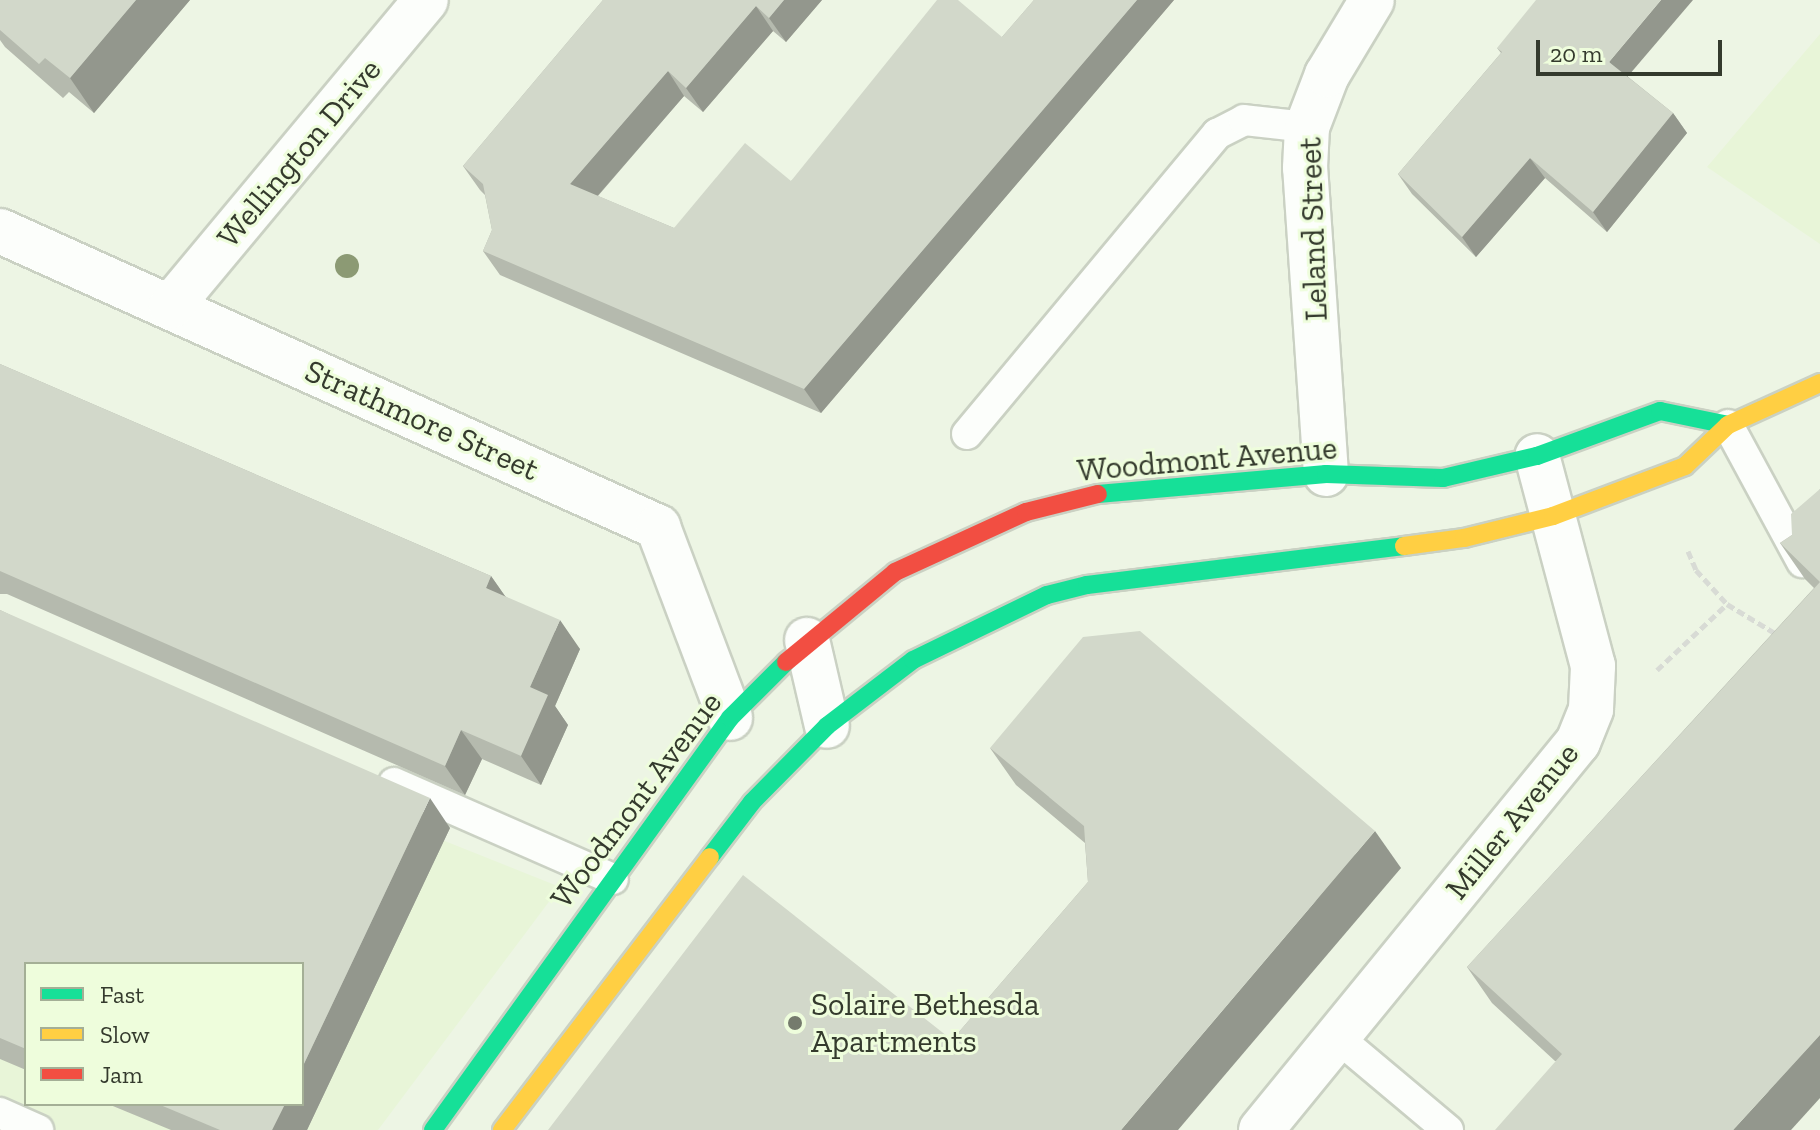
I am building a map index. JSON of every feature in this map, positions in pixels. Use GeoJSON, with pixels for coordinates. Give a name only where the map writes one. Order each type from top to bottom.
{"type":"FeatureCollection","features":[{"type":"Feature","properties":{"kind":"street","name":"Wellington Drive"},"geometry":{"type":"LineString","coordinates":[[171,306],[426,0]]}},
{"type":"Feature","properties":{"kind":"street","name":"Leland Street"},"geometry":{"type":"LineString","coordinates":[[1326,474],[1305,168],[1307,127],[1327,75],[1372,0]]}},
{"type":"Feature","properties":{"kind":"street","name":"Strathmore Street"},"geometry":{"type":"LineString","coordinates":[[0,231],[658,527],[730,718]]}},
{"type":"Feature","properties":{"kind":"street"},"geometry":{"type":"LineString","coordinates":[[502,1130],[752,802],[827,726],[913,660],[1047,595],[1087,585],[1464,538],[1553,516],[1685,466],[1728,425],[1820,383]]}},
{"type":"Feature","properties":{"kind":"street","name":"Woodmont Avenue"},"geometry":{"type":"LineString","coordinates":[[433,1130],[730,718],[807,640],[895,572],[1026,512],[1091,495],[1326,474],[1443,478],[1537,456],[1660,411],[1728,425]]}},
{"type":"Feature","properties":{"kind":"street","name":"Miller Avenue"},"geometry":{"type":"LineString","coordinates":[[1265,1129],[1578,742],[1591,709],[1593,666],[1537,456]]}},
{"type":"Feature","properties":{"kind":"street"},"geometry":{"type":"LineString","coordinates":[[807,640],[827,726]]}},
{"type":"Feature","properties":{"kind":"lane"},"geometry":{"type":"LineString","coordinates":[[967,434],[1217,134],[1244,120],[1307,127]]}},
{"type":"Feature","properties":{"kind":"lane"},"geometry":{"type":"LineString","coordinates":[[1728,425],[1802,562]]}},
{"type":"Feature","properties":{"kind":"lane"},"geometry":{"type":"LineString","coordinates":[[359,768],[613,879]]}},
{"type":"Feature","properties":{"kind":"lane"},"geometry":{"type":"LineString","coordinates":[[1337,1037],[1448,1130]]}},
{"type":"Feature","properties":{"kind":"lane"},"geometry":{"type":"LineString","coordinates":[[0,1113],[38,1130]]}},
{"type":"Feature","properties":{"kind":"path"},"geometry":{"type":"LineString","coordinates":[[1688,551],[1696,570],[1727,604],[1790,646]]}},
{"type":"Feature","properties":{"kind":"path"},"geometry":{"type":"LineString","coordinates":[[1657,670],[1727,604]]}},
{"type":"Feature","properties":{"kind":"shaded area"},"geometry":{"type":"Polygon","coordinates":[[[1820,34],[1820,244],[1707,167],[1820,34]]]}},
{"type":"Feature","properties":{"kind":"shaded area"},"geometry":{"type":"Polygon","coordinates":[[[0,650],[367,810],[560,887],[378,1130],[0,1130],[0,650]]]}},
{"type":"Feature","properties":{"kind":"building"},"geometry":{"type":"Polygon","coordinates":[[[0,0],[136,0],[70,78],[45,58],[39,64],[0,30],[0,0]]]}},
{"type":"Feature","properties":{"kind":"building"},"geometry":{"type":"Polygon","coordinates":[[[603,0],[784,0],[769,18],[756,6],[686,88],[668,71],[570,184],[674,228],[745,143],[791,181],[937,0],[958,0],[1002,37],[1034,0],[1137,0],[804,389],[483,251],[492,230],[483,184],[463,166],[603,0]]]}},
{"type":"Feature","properties":{"kind":"building"},"geometry":{"type":"Polygon","coordinates":[[[1536,0],[1661,0],[1609,62],[1673,113],[1593,212],[1530,158],[1462,237],[1398,174],[1502,52],[1497,48],[1536,0]]]}},
{"type":"Feature","properties":{"kind":"building"},"geometry":{"type":"Polygon","coordinates":[[[0,364],[491,576],[486,588],[560,620],[530,687],[548,695],[521,756],[461,730],[445,766],[0,571],[0,364]]]}},
{"type":"Feature","properties":{"kind":"building"},"geometry":{"type":"Polygon","coordinates":[[[1820,489],[1820,582],[1780,543],[1792,535],[1791,514],[1820,489]]]}},
{"type":"Feature","properties":{"kind":"building"},"geometry":{"type":"Polygon","coordinates":[[[1820,582],[1820,1035],[1733,1130],[1495,1130],[1562,1054],[1467,967],[1820,582]]]}},
{"type":"Feature","properties":{"kind":"building"},"geometry":{"type":"Polygon","coordinates":[[[0,610],[430,798],[304,1064],[304,962],[24,962],[24,1048],[0,1038],[0,610]]]}},
{"type":"Feature","properties":{"kind":"building"},"geometry":{"type":"Polygon","coordinates":[[[1140,631],[1375,831],[1121,1130],[548,1130],[743,875],[952,1040],[1088,882],[1084,826],[990,748],[1083,637],[1140,631]]]}},
{"type":"Feature","properties":{"kind":"building"},"geometry":{"type":"Polygon","coordinates":[[[163,1106],[284,1106],[272,1130],[220,1130],[163,1106]]]}},
{"type":"Feature","properties":{"kind":"traffic: fast"},"geometry":{"type":"LineString","coordinates":[[1098,494],[1326,474],[1443,478],[1537,456],[1660,411],[1728,425]]}},
{"type":"Feature","properties":{"kind":"traffic: fast"},"geometry":{"type":"LineString","coordinates":[[710,857],[752,802],[827,726],[913,660],[1047,595],[1087,585],[1404,546]]}},
{"type":"Feature","properties":{"kind":"traffic: fast"},"geometry":{"type":"LineString","coordinates":[[433,1130],[730,718],[786,662]]}},
{"type":"Feature","properties":{"kind":"traffic: slow"},"geometry":{"type":"LineString","coordinates":[[1404,546],[1464,538],[1553,516],[1685,466],[1728,425],[1820,383]]}},
{"type":"Feature","properties":{"kind":"traffic: slow"},"geometry":{"type":"LineString","coordinates":[[502,1130],[710,857]]}},
{"type":"Feature","properties":{"kind":"traffic: jam"},"geometry":{"type":"LineString","coordinates":[[786,662],[895,572],[1026,512],[1098,494]]}},
{"type":"Feature","properties":{"kind":"place","name":"Solaire Bethesda Apartments"},"geometry":{"type":"Point","coordinates":[795,1023]}}]}
